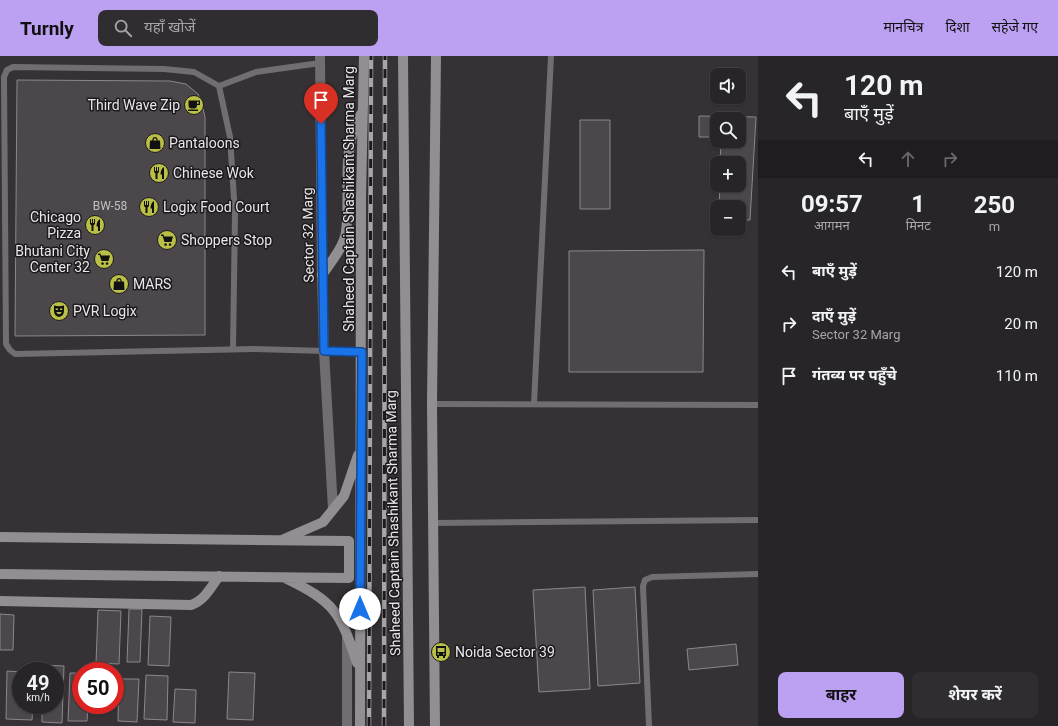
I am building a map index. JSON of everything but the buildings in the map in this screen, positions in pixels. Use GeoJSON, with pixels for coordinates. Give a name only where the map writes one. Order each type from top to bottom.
{"type":"FeatureCollection","features":[{"type":"Feature","properties":{"kind":"main road","name":"Shaheed Captain Shashikant Sharma Marg"},"geometry":{"type":"LineString","coordinates":[[360,726],[362,112],[364,56]]}},
{"type":"Feature","properties":{"kind":"main road","name":"Shaheed Captain Shashikant Sharma Marg"},"geometry":{"type":"LineString","coordinates":[[403,56],[409,726]]}},
{"type":"Feature","properties":{"kind":"main road"},"geometry":{"type":"LineString","coordinates":[[435,726],[432,404],[436,56]]}},
{"type":"Feature","properties":{"kind":"main road"},"geometry":{"type":"LineString","coordinates":[[322,275],[334,257],[346,234],[350,146],[354,126],[362,112]]}},
{"type":"Feature","properties":{"kind":"main road"},"geometry":{"type":"LineString","coordinates":[[281,540],[323,522],[344,496],[356,462],[361,440]]}},
{"type":"Feature","properties":{"kind":"main road"},"geometry":{"type":"LineString","coordinates":[[0,537],[349,541],[349,578],[281,576],[0,574]]}},
{"type":"Feature","properties":{"kind":"main road"},"geometry":{"type":"LineString","coordinates":[[0,601],[191,605],[204,598],[220,576]]}},
{"type":"Feature","properties":{"kind":"main road"},"geometry":{"type":"LineString","coordinates":[[281,576],[312,591],[333,608],[346,631],[360,671]]}},
{"type":"Feature","properties":{"kind":"street","name":"Sector 32 Marg"},"geometry":{"type":"LineString","coordinates":[[320,60],[324,351],[333,509]]}},
{"type":"Feature","properties":{"kind":"street"},"geometry":{"type":"LineString","coordinates":[[346,631],[347,726]]}},
{"type":"Feature","properties":{"kind":"lane"},"geometry":{"type":"LineString","coordinates":[[534,404],[551,56]]}},
{"type":"Feature","properties":{"kind":"lane"},"geometry":{"type":"LineString","coordinates":[[219,86],[256,72],[320,60]]}},
{"type":"Feature","properties":{"kind":"lane"},"geometry":{"type":"LineString","coordinates":[[233,349],[235,214],[230,137],[219,86],[194,72],[164,69],[12,67],[7,70],[4,77],[6,344],[15,354],[233,349],[362,352]]}},
{"type":"Feature","properties":{"kind":"lane"},"geometry":{"type":"LineString","coordinates":[[432,404],[758,405]]}},
{"type":"Feature","properties":{"kind":"lane"},"geometry":{"type":"LineString","coordinates":[[434,523],[758,520]]}},
{"type":"Feature","properties":{"kind":"lane"},"geometry":{"type":"LineString","coordinates":[[649,726],[643,586],[646,580],[652,577],[758,574]]}},
{"type":"Feature","properties":{"kind":"railway"},"geometry":{"type":"LineString","coordinates":[[369,726],[371,56]]}},
{"type":"Feature","properties":{"kind":"railway"},"geometry":{"type":"LineString","coordinates":[[384,726],[385,56]]}},
{"type":"Feature","properties":{"kind":"place","name":"Third Wave Zip"},"geometry":{"type":"Point","coordinates":[194,105]}},
{"type":"Feature","properties":{"kind":"place","name":"Pantaloons"},"geometry":{"type":"Point","coordinates":[155,143]}},
{"type":"Feature","properties":{"kind":"place","name":"Chinese Wok"},"geometry":{"type":"Point","coordinates":[159,173]}},
{"type":"Feature","properties":{"kind":"place","name":"Logix Food Court"},"geometry":{"type":"Point","coordinates":[149,207]}},
{"type":"Feature","properties":{"kind":"place","name":"Chicago Pizza"},"geometry":{"type":"Point","coordinates":[95,225]}},
{"type":"Feature","properties":{"kind":"place","name":"Shoppers Stop"},"geometry":{"type":"Point","coordinates":[167,240]}},
{"type":"Feature","properties":{"kind":"place","name":"Bhutani City Center 32"},"geometry":{"type":"Point","coordinates":[104,259]}},
{"type":"Feature","properties":{"kind":"place","name":"MARS"},"geometry":{"type":"Point","coordinates":[119,284]}},
{"type":"Feature","properties":{"kind":"place","name":"PVR Logix"},"geometry":{"type":"Point","coordinates":[59,311]}},
{"type":"Feature","properties":{"kind":"place","name":"Noida Sector 39"},"geometry":{"type":"Point","coordinates":[441,652]}},
{"type":"Feature","properties":{"kind":"route"},"geometry":{"type":"LineString","coordinates":[[321,124],[324,351],[362,352],[360,609]]}}]}
